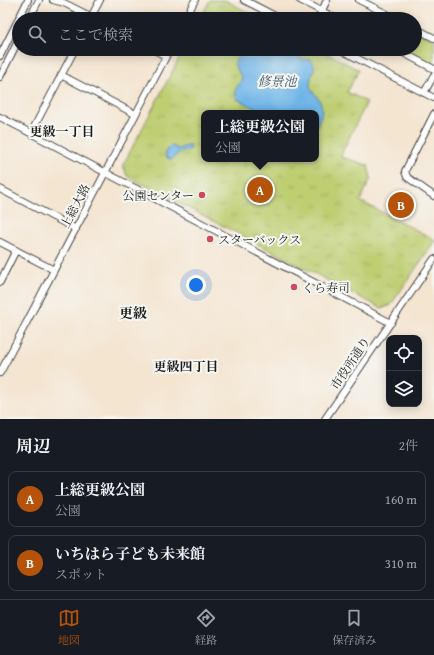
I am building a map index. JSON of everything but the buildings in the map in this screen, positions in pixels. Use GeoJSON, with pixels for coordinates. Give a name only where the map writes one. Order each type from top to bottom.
{"type":"FeatureCollection","features":[{"type":"Feature","properties":{"kind":"street"},"geometry":{"type":"LineString","coordinates":[[22,12],[28,0]]}},
{"type":"Feature","properties":{"kind":"street"},"geometry":{"type":"LineString","coordinates":[[33,12],[39,0]]}},
{"type":"Feature","properties":{"kind":"street"},"geometry":{"type":"LineString","coordinates":[[53,0],[62,2],[81,12]]}},
{"type":"Feature","properties":{"kind":"street"},"geometry":{"type":"LineString","coordinates":[[95,12],[100,0]]}},
{"type":"Feature","properties":{"kind":"street"},"geometry":{"type":"LineString","coordinates":[[189,12],[195,0]]}},
{"type":"Feature","properties":{"kind":"street"},"geometry":{"type":"LineString","coordinates":[[244,0],[267,12]]}},
{"type":"Feature","properties":{"kind":"street"},"geometry":{"type":"LineString","coordinates":[[300,0],[322,11],[327,0]]}},
{"type":"Feature","properties":{"kind":"street"},"geometry":{"type":"LineString","coordinates":[[359,0],[383,12]]}},
{"type":"Feature","properties":{"kind":"street"},"geometry":{"type":"LineString","coordinates":[[0,56],[12,32]]}},
{"type":"Feature","properties":{"kind":"street"},"geometry":{"type":"LineString","coordinates":[[422,32],[434,38]]}},
{"type":"Feature","properties":{"kind":"street"},"geometry":{"type":"LineString","coordinates":[[0,77],[12,53]]}},
{"type":"Feature","properties":{"kind":"street"},"geometry":{"type":"LineString","coordinates":[[32,133],[71,56]]}},
{"type":"Feature","properties":{"kind":"street","name":"上総大路"},"geometry":{"type":"LineString","coordinates":[[1,370],[166,56]]}},
{"type":"Feature","properties":{"kind":"street"},"geometry":{"type":"LineString","coordinates":[[353,56],[434,98]]}},
{"type":"Feature","properties":{"kind":"street"},"geometry":{"type":"LineString","coordinates":[[412,56],[434,69]]}},
{"type":"Feature","properties":{"kind":"street"},"geometry":{"type":"LineString","coordinates":[[424,93],[434,74]]}},
{"type":"Feature","properties":{"kind":"street"},"geometry":{"type":"LineString","coordinates":[[61,75],[135,114]]}},
{"type":"Feature","properties":{"kind":"street"},"geometry":{"type":"LineString","coordinates":[[434,114],[405,171],[407,177],[434,196]]}},
{"type":"Feature","properties":{"kind":"street"},"geometry":{"type":"LineString","coordinates":[[0,117],[391,323]]}},
{"type":"Feature","properties":{"kind":"street"},"geometry":{"type":"LineString","coordinates":[[0,189],[76,229]]}},
{"type":"Feature","properties":{"kind":"street"},"geometry":{"type":"LineString","coordinates":[[0,242],[54,270]]}},
{"type":"Feature","properties":{"kind":"street"},"geometry":{"type":"LineString","coordinates":[[0,282],[16,250]]}},
{"type":"Feature","properties":{"kind":"street","name":"市役所通り"},"geometry":{"type":"LineString","coordinates":[[326,417],[434,259]]}},
{"type":"Feature","properties":{"kind":"street"},"geometry":{"type":"LineString","coordinates":[[326,417],[334,419]]}},
{"type":"Feature","properties":{"kind":"green space"},"geometry":{"type":"Polygon","coordinates":[[[210,0],[225,0],[248,12],[204,12],[210,0]]]}},
{"type":"Feature","properties":{"kind":"green space"},"geometry":{"type":"Polygon","coordinates":[[[422,33],[434,39],[434,67],[414,56],[422,56],[422,33]]]}},
{"type":"Feature","properties":{"kind":"green space"},"geometry":{"type":"Polygon","coordinates":[[[180,56],[332,56],[359,70],[347,92],[367,102],[341,157],[368,165],[371,178],[360,201],[434,239],[434,242],[390,306],[381,308],[127,176],[123,165],[180,56]]]}},
{"type":"Feature","properties":{"kind":"water","name":"修景池"},"geometry":{"type":"Polygon","coordinates":[[[298,56],[304,60],[311,59],[315,69],[311,77],[310,88],[318,97],[322,106],[319,120],[319,110],[258,110],[237,99],[235,91],[242,78],[234,64],[238,57],[298,56]]]}},
{"type":"Feature","properties":{"kind":"water"},"geometry":{"type":"Polygon","coordinates":[[[189,145],[191,149],[179,153],[171,160],[166,157],[165,153],[168,147],[171,146],[178,149],[189,145]]]}},
{"type":"Feature","properties":{"kind":"place","name":"上総更級公園"},"geometry":{"type":"Point","coordinates":[260,190]}},
{"type":"Feature","properties":{"kind":"place","name":"公園センター"},"geometry":{"type":"Point","coordinates":[202,195]}},
{"type":"Feature","properties":{"kind":"place","name":"いちはら子ども未来館"},"geometry":{"type":"Point","coordinates":[401,205]}},
{"type":"Feature","properties":{"kind":"place","name":"スターバックス"},"geometry":{"type":"Point","coordinates":[210,239]}},
{"type":"Feature","properties":{"kind":"place","name":"くら寿司"},"geometry":{"type":"Point","coordinates":[294,287]}},
{"type":"Feature","properties":{"kind":"district","name":"更級一丁目"},"geometry":{"type":"Point","coordinates":[62,131]}},
{"type":"Feature","properties":{"kind":"district","name":"更級"},"geometry":{"type":"Point","coordinates":[133,313]}},
{"type":"Feature","properties":{"kind":"district","name":"更級四丁目"},"geometry":{"type":"Point","coordinates":[186,366]}}]}
